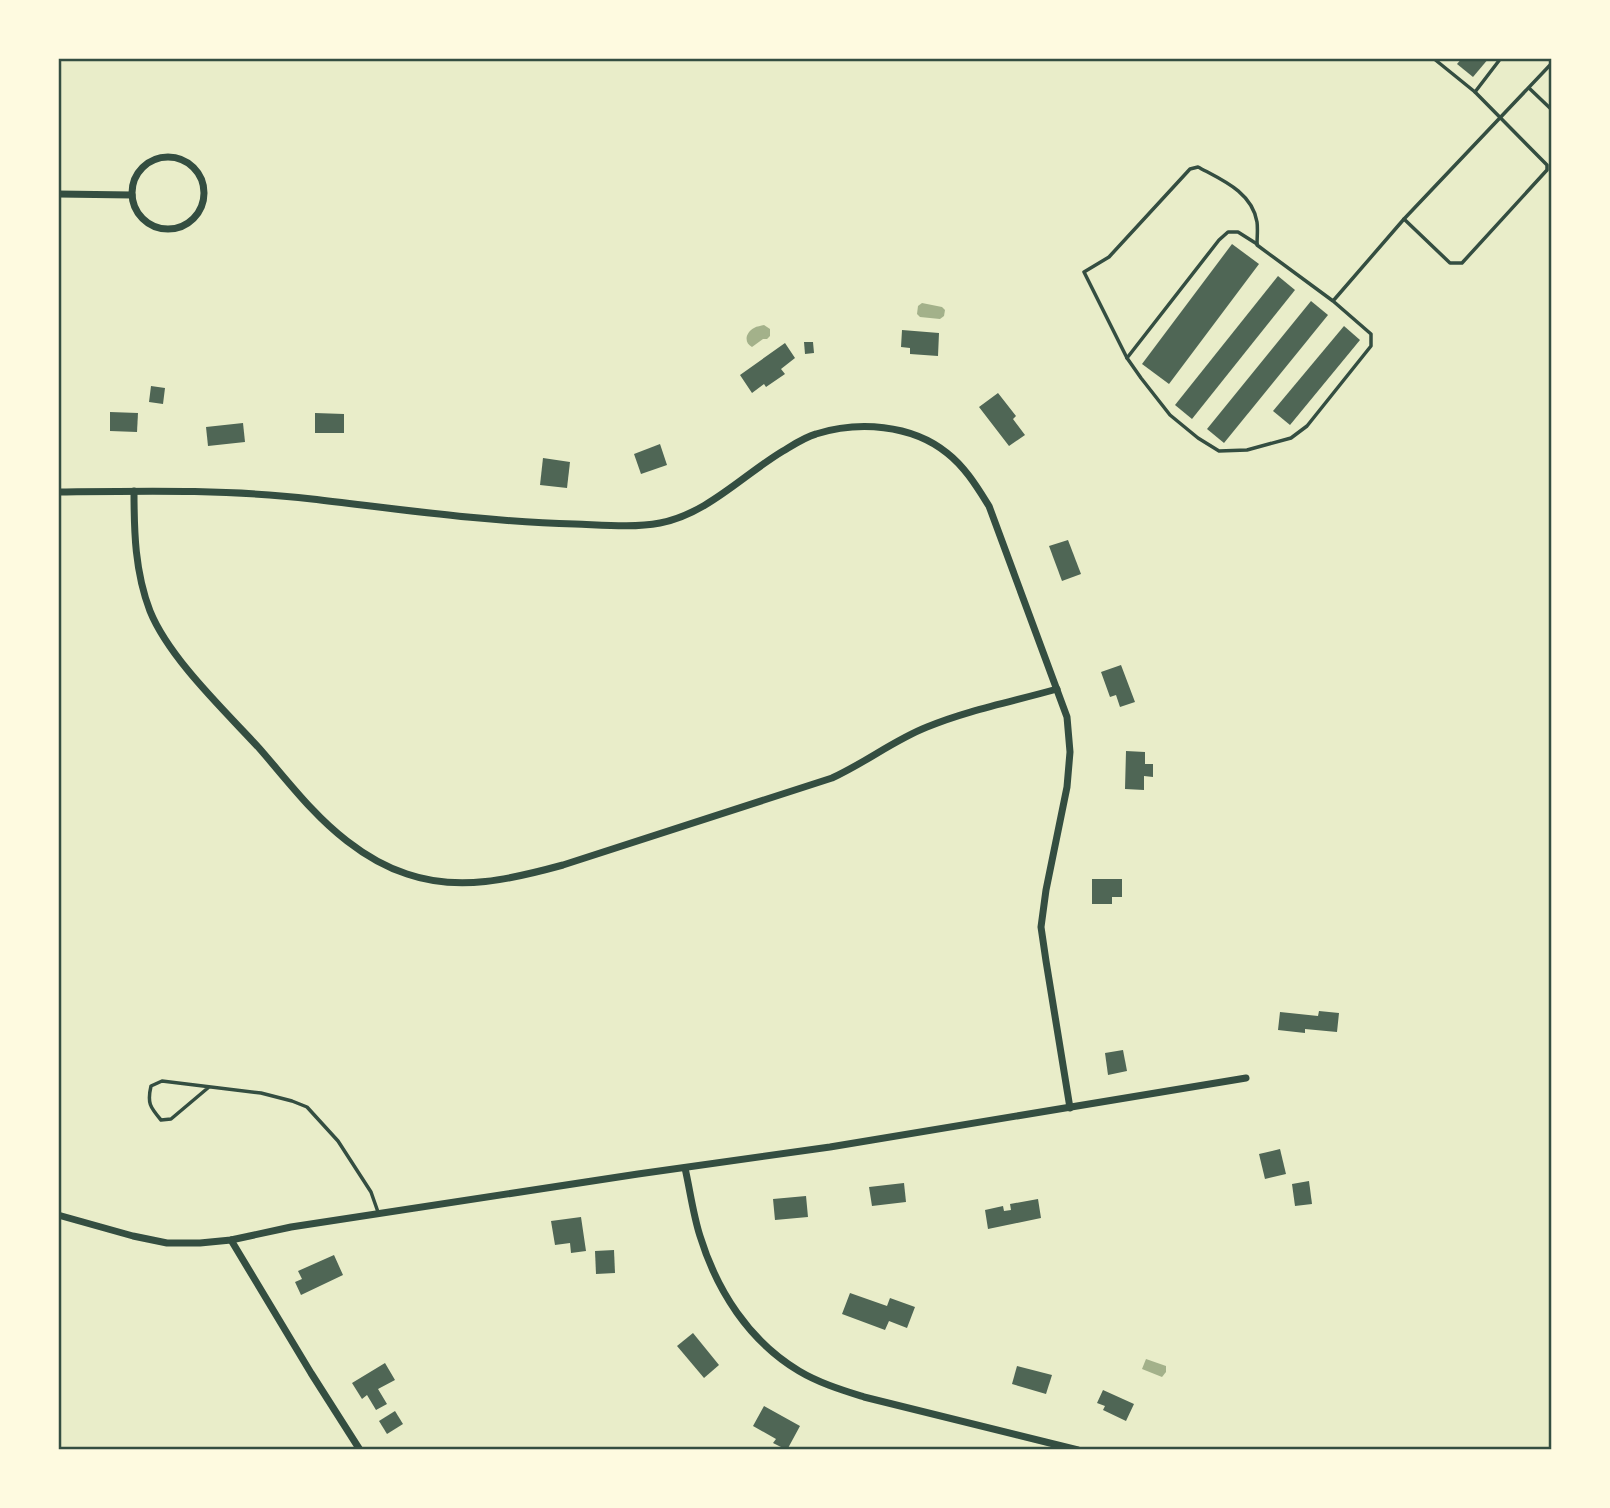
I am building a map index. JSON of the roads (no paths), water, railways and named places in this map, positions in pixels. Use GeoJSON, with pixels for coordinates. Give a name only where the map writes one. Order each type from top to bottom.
{"type":"FeatureCollection","features":[{"type":"Feature","properties":{"kind":"street"},"geometry":{"type":"LineString","coordinates":[[162,157],[174,157],[195,168],[204,189],[204,200],[191,221],[168,229],[145,221],[137,212],[132,195],[135,177],[142,167],[151,160],[162,157]]}},
{"type":"Feature","properties":{"kind":"street"},"geometry":{"type":"LineString","coordinates":[[58,194],[132,195]]}},
{"type":"Feature","properties":{"kind":"street"},"geometry":{"type":"LineString","coordinates":[[58,492],[256,494],[449,515],[625,525],[661,523],[694,511],[782,451],[813,434],[848,427],[882,427],[916,435],[946,452],[971,477],[989,506],[1067,717],[1070,752],[1068,787],[1041,927],[1070,1108]]}},
{"type":"Feature","properties":{"kind":"street"},"geometry":{"type":"LineString","coordinates":[[134,491],[135,543],[140,579],[151,613],[183,663],[320,816],[346,840],[375,860],[407,874],[442,883],[477,884],[564,865],[832,778],[944,720],[1058,689]]}},
{"type":"Feature","properties":{"kind":"street"},"geometry":{"type":"LineString","coordinates":[[58,1215],[133,1236],[167,1242],[231,1240],[291,1227],[830,1147],[1245,1078]]}},
{"type":"Feature","properties":{"kind":"street"},"geometry":{"type":"LineString","coordinates":[[685,1168],[699,1233],[710,1266],[726,1298],[747,1326],[771,1350],[799,1371],[864,1397],[1077,1450]]}},
{"type":"Feature","properties":{"kind":"street"},"geometry":{"type":"LineString","coordinates":[[231,1240],[360,1450]]}},
{"type":"Feature","properties":{"kind":"lane"},"geometry":{"type":"LineString","coordinates":[[1404,219],[1450,263],[1462,264],[1547,170],[1547,165],[1475,92],[1433,58]]}},
{"type":"Feature","properties":{"kind":"lane"},"geometry":{"type":"LineString","coordinates":[[1475,92],[1501,58]]}},
{"type":"Feature","properties":{"kind":"lane"},"geometry":{"type":"LineString","coordinates":[[1333,302],[1404,219],[1552,63]]}},
{"type":"Feature","properties":{"kind":"lane"},"geometry":{"type":"LineString","coordinates":[[1529,88],[1552,110]]}},
{"type":"Feature","properties":{"kind":"lane"},"geometry":{"type":"LineString","coordinates":[[1127,358],[1219,240],[1228,232],[1238,232],[1333,302],[1371,334],[1371,346],[1307,426],[1291,438],[1247,450],[1219,451],[1198,438],[1170,415],[1127,358],[1084,272],[1109,257],[1189,169],[1198,167],[1245,196],[1256,222],[1257,244]]}},
{"type":"Feature","properties":{"kind":"lane"},"geometry":{"type":"LineString","coordinates":[[209,1087],[172,1119],[161,1120],[148,1099],[151,1086],[162,1081],[261,1093],[307,1107],[338,1141],[371,1192],[378,1214]]}}]}
